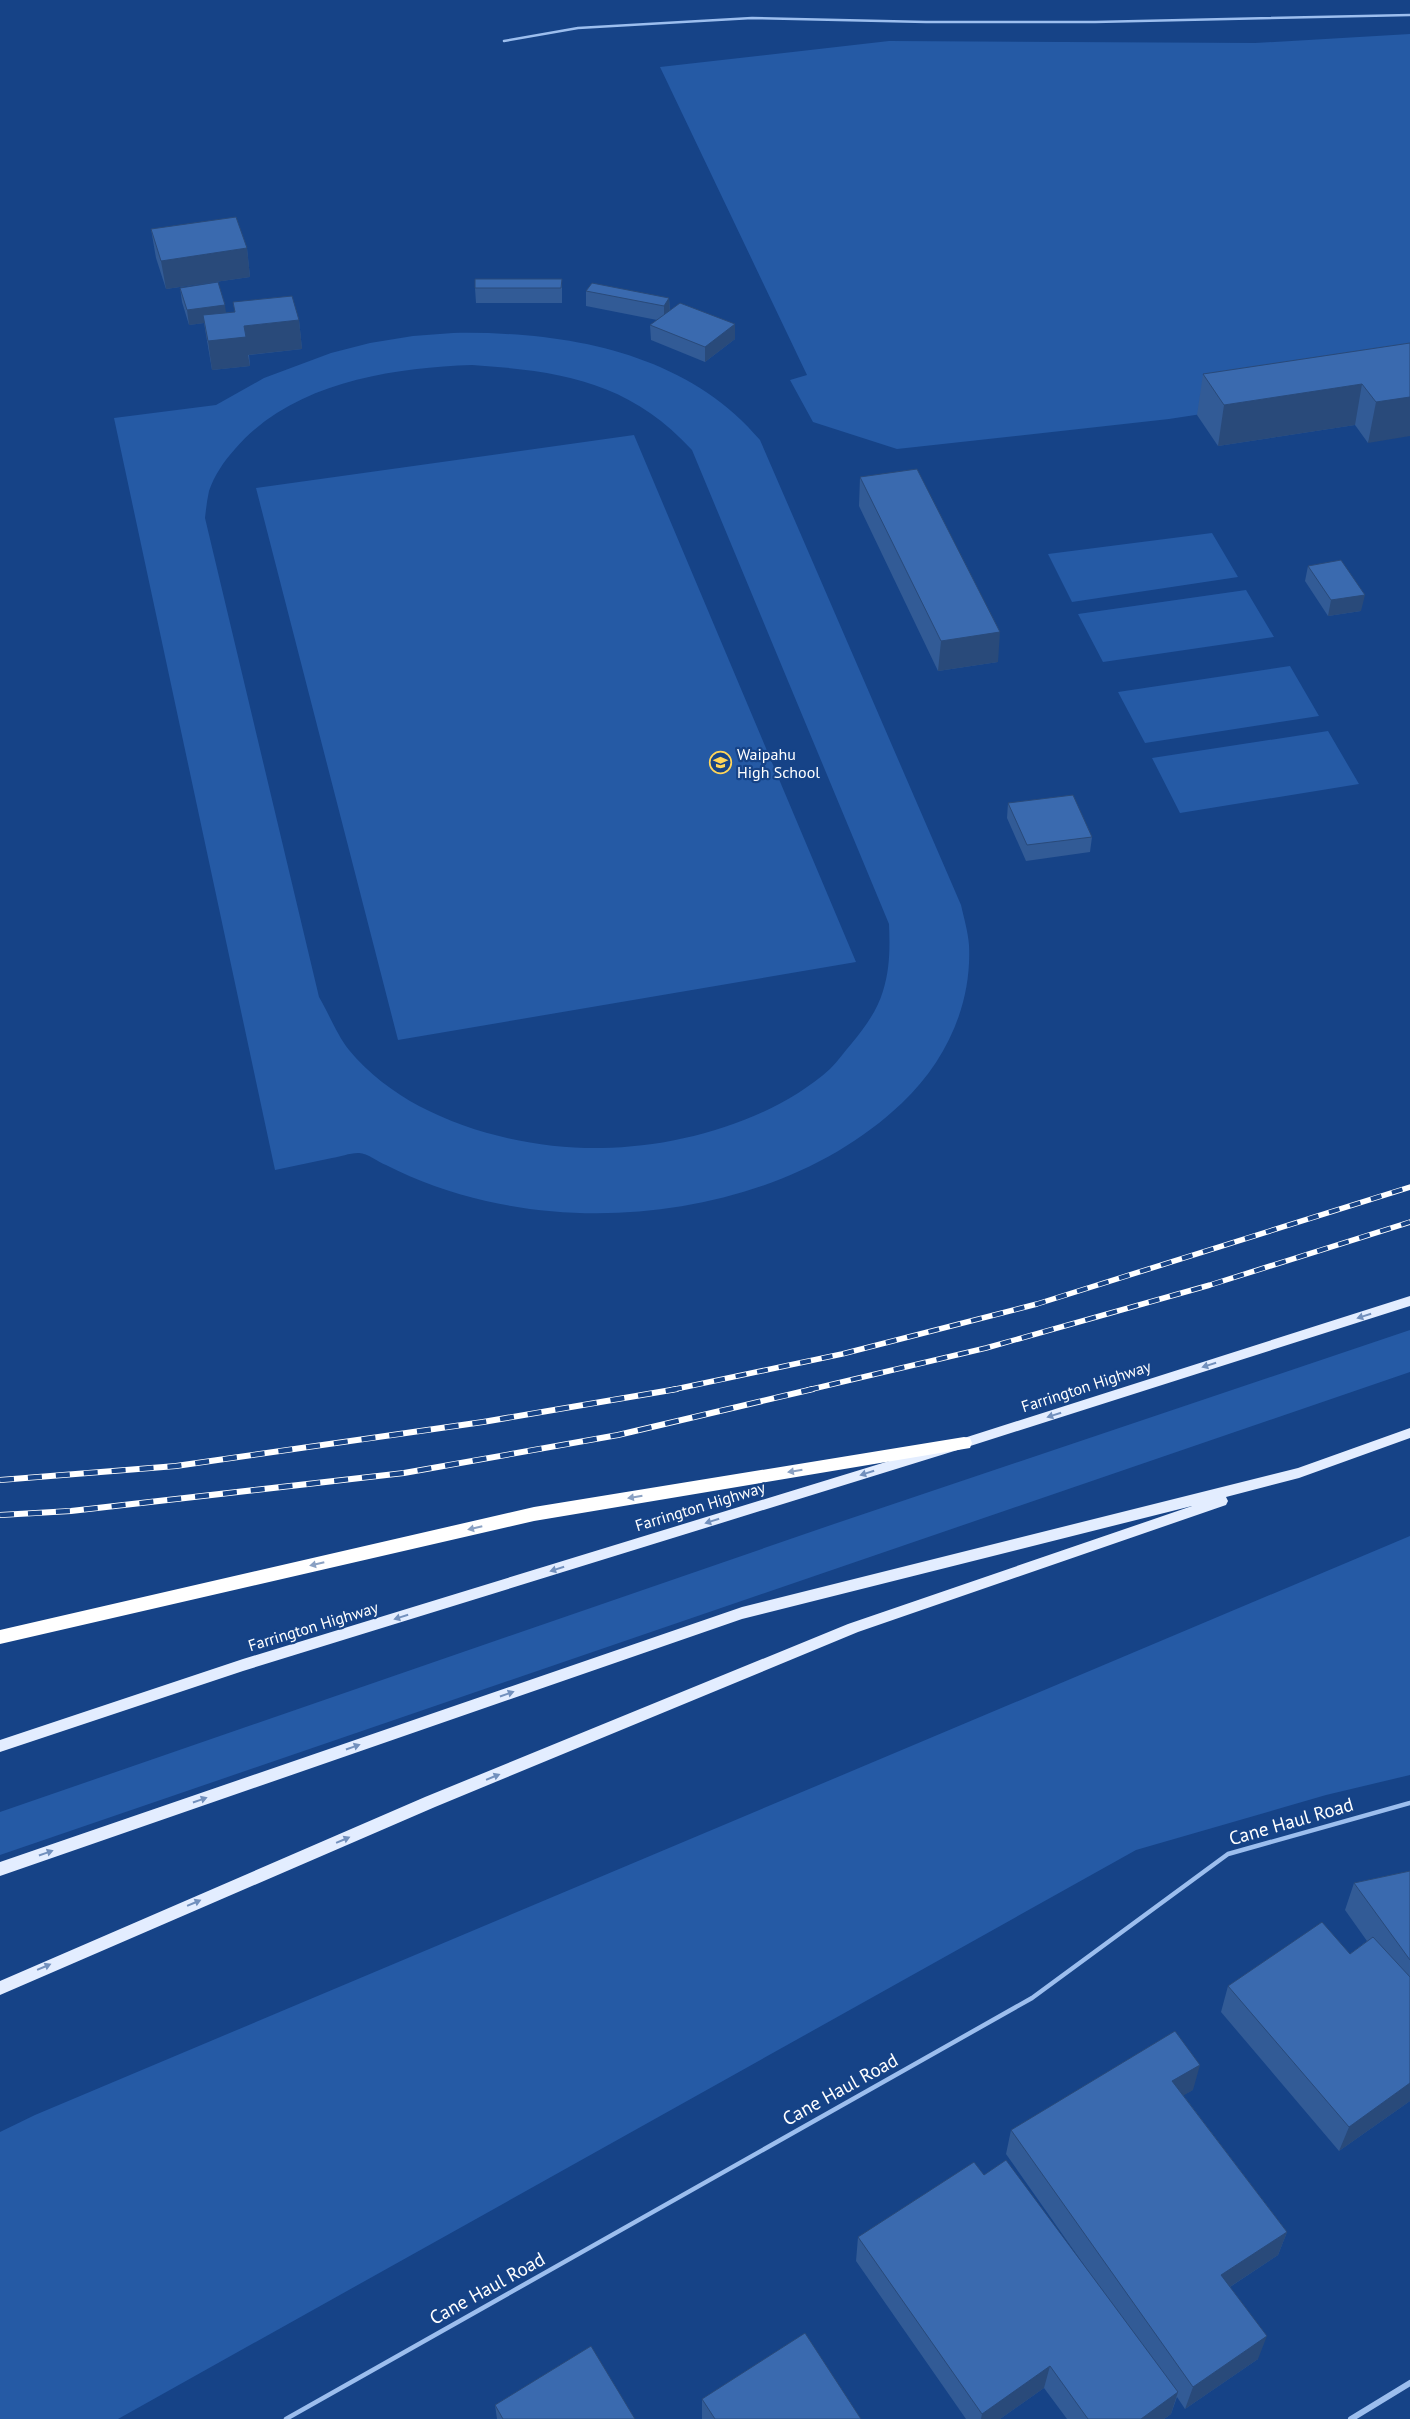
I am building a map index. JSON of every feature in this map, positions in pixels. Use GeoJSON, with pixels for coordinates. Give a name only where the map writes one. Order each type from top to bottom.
{"type":"FeatureCollection","features":[{"type":"Feature","properties":{"kind":"highway"},"geometry":{"type":"LineString","coordinates":[[0,1637],[534,1514],[964,1443]]}},
{"type":"Feature","properties":{"kind":"main road","name":"Farrington Highway"},"geometry":{"type":"LineString","coordinates":[[0,1746],[252,1662],[964,1443],[1410,1301]]}},
{"type":"Feature","properties":{"kind":"main road"},"geometry":{"type":"LineString","coordinates":[[0,1988],[430,1802],[853,1628],[1410,1433]]}},
{"type":"Feature","properties":{"kind":"main road"},"geometry":{"type":"LineString","coordinates":[[0,1869],[742,1613],[1299,1473]]}},
{"type":"Feature","properties":{"kind":"street"},"geometry":{"type":"LineString","coordinates":[[1351,2419],[1410,2382]]}},
{"type":"Feature","properties":{"kind":"lane"},"geometry":{"type":"LineString","coordinates":[[504,41],[578,28],[752,18],[1085,22],[1410,16]]}},
{"type":"Feature","properties":{"kind":"lane","name":"Cane Haul Road"},"geometry":{"type":"LineString","coordinates":[[286,2419],[1032,1998],[1228,1854],[1410,1804]]}},
{"type":"Feature","properties":{"kind":"shaded area"},"geometry":{"type":"Polygon","coordinates":[[[1410,34],[1410,382],[1169,419],[897,449],[813,422],[790,380],[807,375],[660,67],[889,41],[1255,43],[1410,34]]]}},
{"type":"Feature","properties":{"kind":"shaded area"},"geometry":{"type":"Polygon","coordinates":[[[453,333],[495,333],[537,336],[620,352],[659,367],[696,385],[730,410],[760,440],[961,905],[969,945],[969,967],[961,1010],[953,1031],[931,1069],[918,1087],[902,1103],[860,1137],[812,1165],[761,1186],[707,1202],[651,1210],[595,1213],[539,1210],[473,1198],[422,1181],[361,1153],[275,1170],[114,418],[216,405],[264,378],[331,353],[370,343],[413,336],[453,333]],[[472,365],[408,370],[376,375],[344,383],[313,394],[284,408],[258,427],[227,459],[211,485],[205,518],[319,997],[345,1044],[372,1074],[391,1088],[419,1106],[462,1125],[508,1138],[555,1146],[602,1148],[662,1143],[723,1128],[753,1117],[807,1087],[830,1069],[866,1025],[880,998],[888,966],[889,924],[692,450],[668,427],[643,408],[618,394],[564,376],[472,365]]]}},
{"type":"Feature","properties":{"kind":"shaded area"},"geometry":{"type":"Polygon","coordinates":[[[634,435],[856,962],[398,1040],[256,488],[634,435]]]}},
{"type":"Feature","properties":{"kind":"shaded area"},"geometry":{"type":"Polygon","coordinates":[[[1212,533],[1238,577],[1072,602],[1048,554],[1212,533]]]}},
{"type":"Feature","properties":{"kind":"shaded area"},"geometry":{"type":"Polygon","coordinates":[[[1246,590],[1274,637],[1103,662],[1078,614],[1246,590]]]}},
{"type":"Feature","properties":{"kind":"shaded area"},"geometry":{"type":"Polygon","coordinates":[[[1290,666],[1319,716],[1145,743],[1118,692],[1290,666]]]}},
{"type":"Feature","properties":{"kind":"shaded area"},"geometry":{"type":"Polygon","coordinates":[[[1328,731],[1359,784],[1180,813],[1152,758],[1328,731]]]}},
{"type":"Feature","properties":{"kind":"shaded area"},"geometry":{"type":"Polygon","coordinates":[[[1410,1330],[1410,1372],[0,1855],[0,1812],[831,1525],[1410,1330]]]}},
{"type":"Feature","properties":{"kind":"shaded area"},"geometry":{"type":"Polygon","coordinates":[[[1410,1536],[1410,1775],[1326,1795],[1136,1850],[118,2419],[0,2419],[0,2132],[35,2115],[1410,1536]]]}},
{"type":"Feature","properties":{"kind":"building"},"geometry":{"type":"Polygon","coordinates":[[[236,217],[247,248],[161,261],[151,229],[236,217]]]}},
{"type":"Feature","properties":{"kind":"building"},"geometry":{"type":"Polygon","coordinates":[[[475,279],[562,279],[561,288],[475,288],[475,279]]]}},
{"type":"Feature","properties":{"kind":"building"},"geometry":{"type":"Polygon","coordinates":[[[218,282],[225,305],[187,310],[180,288],[218,282]]]}},
{"type":"Feature","properties":{"kind":"building"},"geometry":{"type":"Polygon","coordinates":[[[592,283],[669,298],[664,306],[586,291],[592,283]]]}},
{"type":"Feature","properties":{"kind":"building"},"geometry":{"type":"Polygon","coordinates":[[[292,296],[299,320],[244,326],[246,337],[208,341],[203,315],[235,312],[233,302],[292,296]]]}},
{"type":"Feature","properties":{"kind":"building"},"geometry":{"type":"Polygon","coordinates":[[[680,303],[735,324],[705,347],[650,325],[680,303]]]}},
{"type":"Feature","properties":{"kind":"building"},"geometry":{"type":"Polygon","coordinates":[[[1410,343],[1410,397],[1376,402],[1362,384],[1224,405],[1203,374],[1410,343]]]}},
{"type":"Feature","properties":{"kind":"building"},"geometry":{"type":"Polygon","coordinates":[[[917,469],[1000,632],[941,641],[860,477],[917,469]]]}},
{"type":"Feature","properties":{"kind":"building"},"geometry":{"type":"Polygon","coordinates":[[[1341,560],[1365,595],[1331,600],[1308,566],[1341,560]]]}},
{"type":"Feature","properties":{"kind":"building"},"geometry":{"type":"Polygon","coordinates":[[[1073,795],[1092,837],[1027,845],[1008,803],[1073,795]]]}},
{"type":"Feature","properties":{"kind":"building"},"geometry":{"type":"Polygon","coordinates":[[[1410,1871],[1410,1960],[1354,1883],[1410,1871]]]}},
{"type":"Feature","properties":{"kind":"building"},"geometry":{"type":"Polygon","coordinates":[[[1322,1922],[1350,1954],[1373,1937],[1410,1977],[1410,2083],[1349,2127],[1228,1986],[1322,1922]]]}},
{"type":"Feature","properties":{"kind":"building"},"geometry":{"type":"Polygon","coordinates":[[[1175,2031],[1200,2065],[1172,2081],[1287,2232],[1221,2275],[1267,2336],[1193,2387],[1011,2130],[1175,2031]]]}},
{"type":"Feature","properties":{"kind":"building"},"geometry":{"type":"Polygon","coordinates":[[[1006,2160],[1178,2392],[1141,2419],[1088,2419],[1050,2366],[982,2414],[858,2237],[974,2162],[984,2175],[1006,2160]]]}},
{"type":"Feature","properties":{"kind":"building"},"geometry":{"type":"Polygon","coordinates":[[[805,2333],[861,2419],[715,2419],[702,2399],[805,2333]]]}},
{"type":"Feature","properties":{"kind":"building"},"geometry":{"type":"Polygon","coordinates":[[[591,2346],[635,2419],[503,2419],[495,2405],[591,2346]]]}},
{"type":"Feature","properties":{"kind":"railway"},"geometry":{"type":"LineString","coordinates":[[671,1390],[842,1354],[1037,1304],[1410,1187]]}},
{"type":"Feature","properties":{"kind":"railway"},"geometry":{"type":"LineString","coordinates":[[808,1390],[986,1348],[1210,1285],[1410,1222]]}},
{"type":"Feature","properties":{"kind":"railway"},"geometry":{"type":"LineString","coordinates":[[0,1480],[176,1466],[483,1422],[677,1389]]}},
{"type":"Feature","properties":{"kind":"railway"},"geometry":{"type":"LineString","coordinates":[[0,1515],[71,1511],[404,1473],[618,1435],[813,1389]]}},
{"type":"Feature","properties":{"kind":"place","name":"Waipahu High School"},"geometry":{"type":"Point","coordinates":[721,763]}}]}
